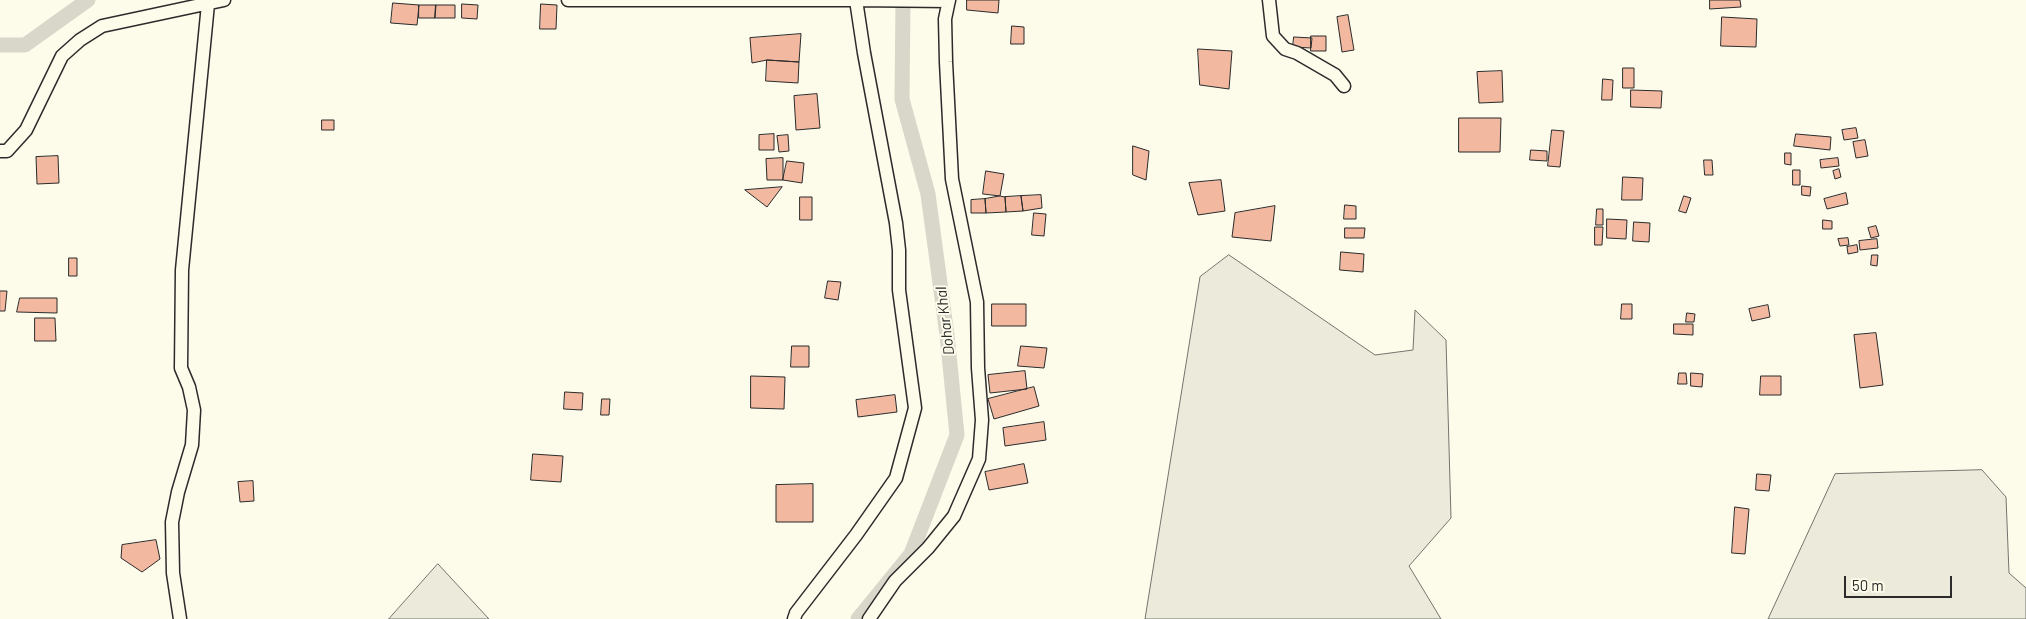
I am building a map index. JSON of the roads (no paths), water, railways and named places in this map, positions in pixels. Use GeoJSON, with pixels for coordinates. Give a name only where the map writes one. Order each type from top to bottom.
{"type":"FeatureCollection","features":[{"type":"Feature","properties":{"kind":"street"},"geometry":{"type":"LineString","coordinates":[[0,151],[7,151],[26,130],[62,56],[80,40],[102,26],[224,0]]}},
{"type":"Feature","properties":{"kind":"street"},"geometry":{"type":"LineString","coordinates":[[568,0],[949,0],[945,19],[952,179],[977,302],[978,368],[982,420],[980,459],[954,516],[928,548],[895,581],[869,619]]}},
{"type":"Feature","properties":{"kind":"street"},"geometry":{"type":"LineString","coordinates":[[794,619],[796,613],[856,535],[896,478],[915,408],[899,290],[899,250],[896,224],[856,0]]}},
{"type":"Feature","properties":{"kind":"street"},"geometry":{"type":"LineString","coordinates":[[1269,0],[1273,36],[1285,49],[1297,53],[1336,75],[1344,86]]}},
{"type":"Feature","properties":{"kind":"street"},"geometry":{"type":"LineString","coordinates":[[180,619],[173,573],[172,522],[178,492],[192,445],[194,410],[190,387],[181,368],[182,270],[208,4]]}},
{"type":"Feature","properties":{"kind":"waterway","name":"Dohar Khal"},"geometry":{"type":"LineString","coordinates":[[0,45],[25,45],[88,0]]}},
{"type":"Feature","properties":{"kind":"waterway","name":"Dohar Khal"},"geometry":{"type":"LineString","coordinates":[[858,619],[911,554],[957,435],[947,335],[928,194],[902,99],[903,0]]}}]}
